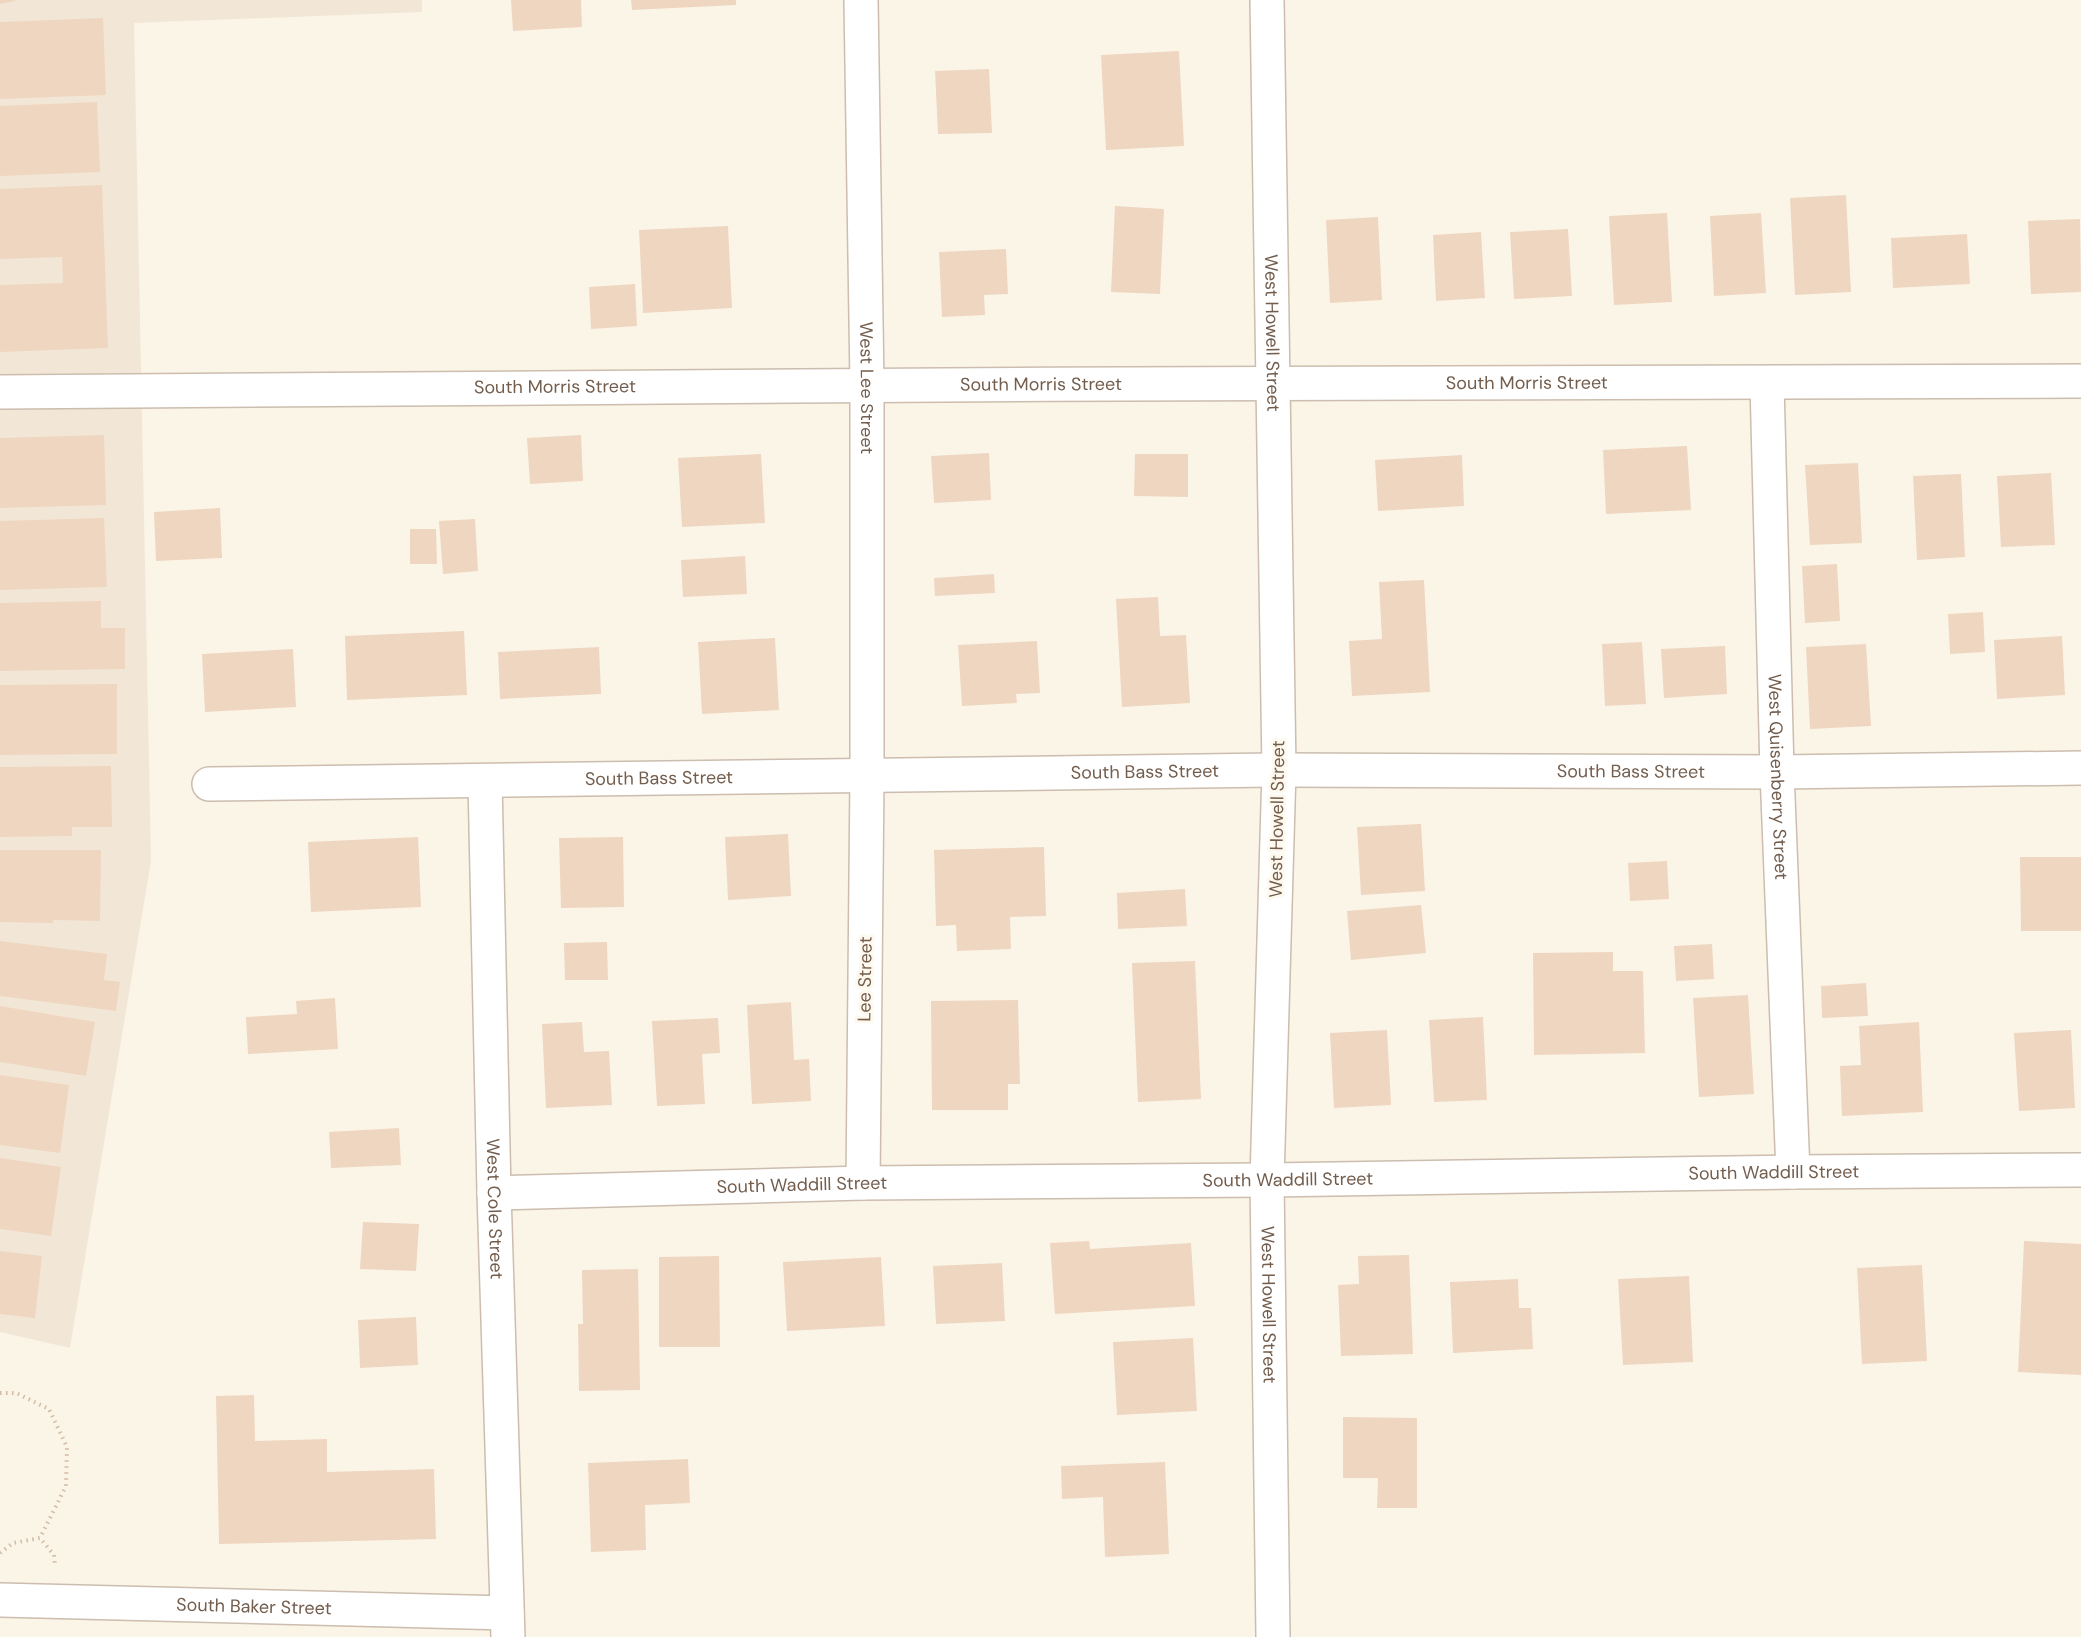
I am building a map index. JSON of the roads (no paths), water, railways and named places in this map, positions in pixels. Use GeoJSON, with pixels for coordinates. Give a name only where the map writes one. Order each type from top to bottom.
{"type":"FeatureCollection","features":[{"type":"Feature","properties":{"kind":"street","name":"West Lee Street"},"geometry":{"type":"LineString","coordinates":[[861,0],[867,384],[867,776]]}},
{"type":"Feature","properties":{"kind":"street","name":"West Howell Street"},"geometry":{"type":"LineString","coordinates":[[1267,0],[1279,770],[1267,1180],[1273,1637]]}},
{"type":"Feature","properties":{"kind":"street","name":"South Morris Street"},"geometry":{"type":"LineString","coordinates":[[0,392],[867,384],[1273,385],[2081,381]]}},
{"type":"Feature","properties":{"kind":"street","name":"West Quisenberry Street"},"geometry":{"type":"LineString","coordinates":[[1767,383],[1777,772],[1792,1172]]}},
{"type":"Feature","properties":{"kind":"street","name":"South Bass Street"},"geometry":{"type":"LineString","coordinates":[[209,784],[1279,770],[1777,772],[2081,768]]}},
{"type":"Feature","properties":{"kind":"street","name":"Lee Street"},"geometry":{"type":"LineString","coordinates":[[863,1183],[867,776]]}},
{"type":"Feature","properties":{"kind":"street","name":"West Cole Street"},"geometry":{"type":"LineString","coordinates":[[485,781],[507,1625]]}},
{"type":"Feature","properties":{"kind":"street","name":"South Waddill Street"},"geometry":{"type":"LineString","coordinates":[[494,1192],[863,1183],[2081,1170]]}},
{"type":"Feature","properties":{"kind":"street","name":"South Baker Street"},"geometry":{"type":"LineString","coordinates":[[0,1600],[507,1625]]}}]}
